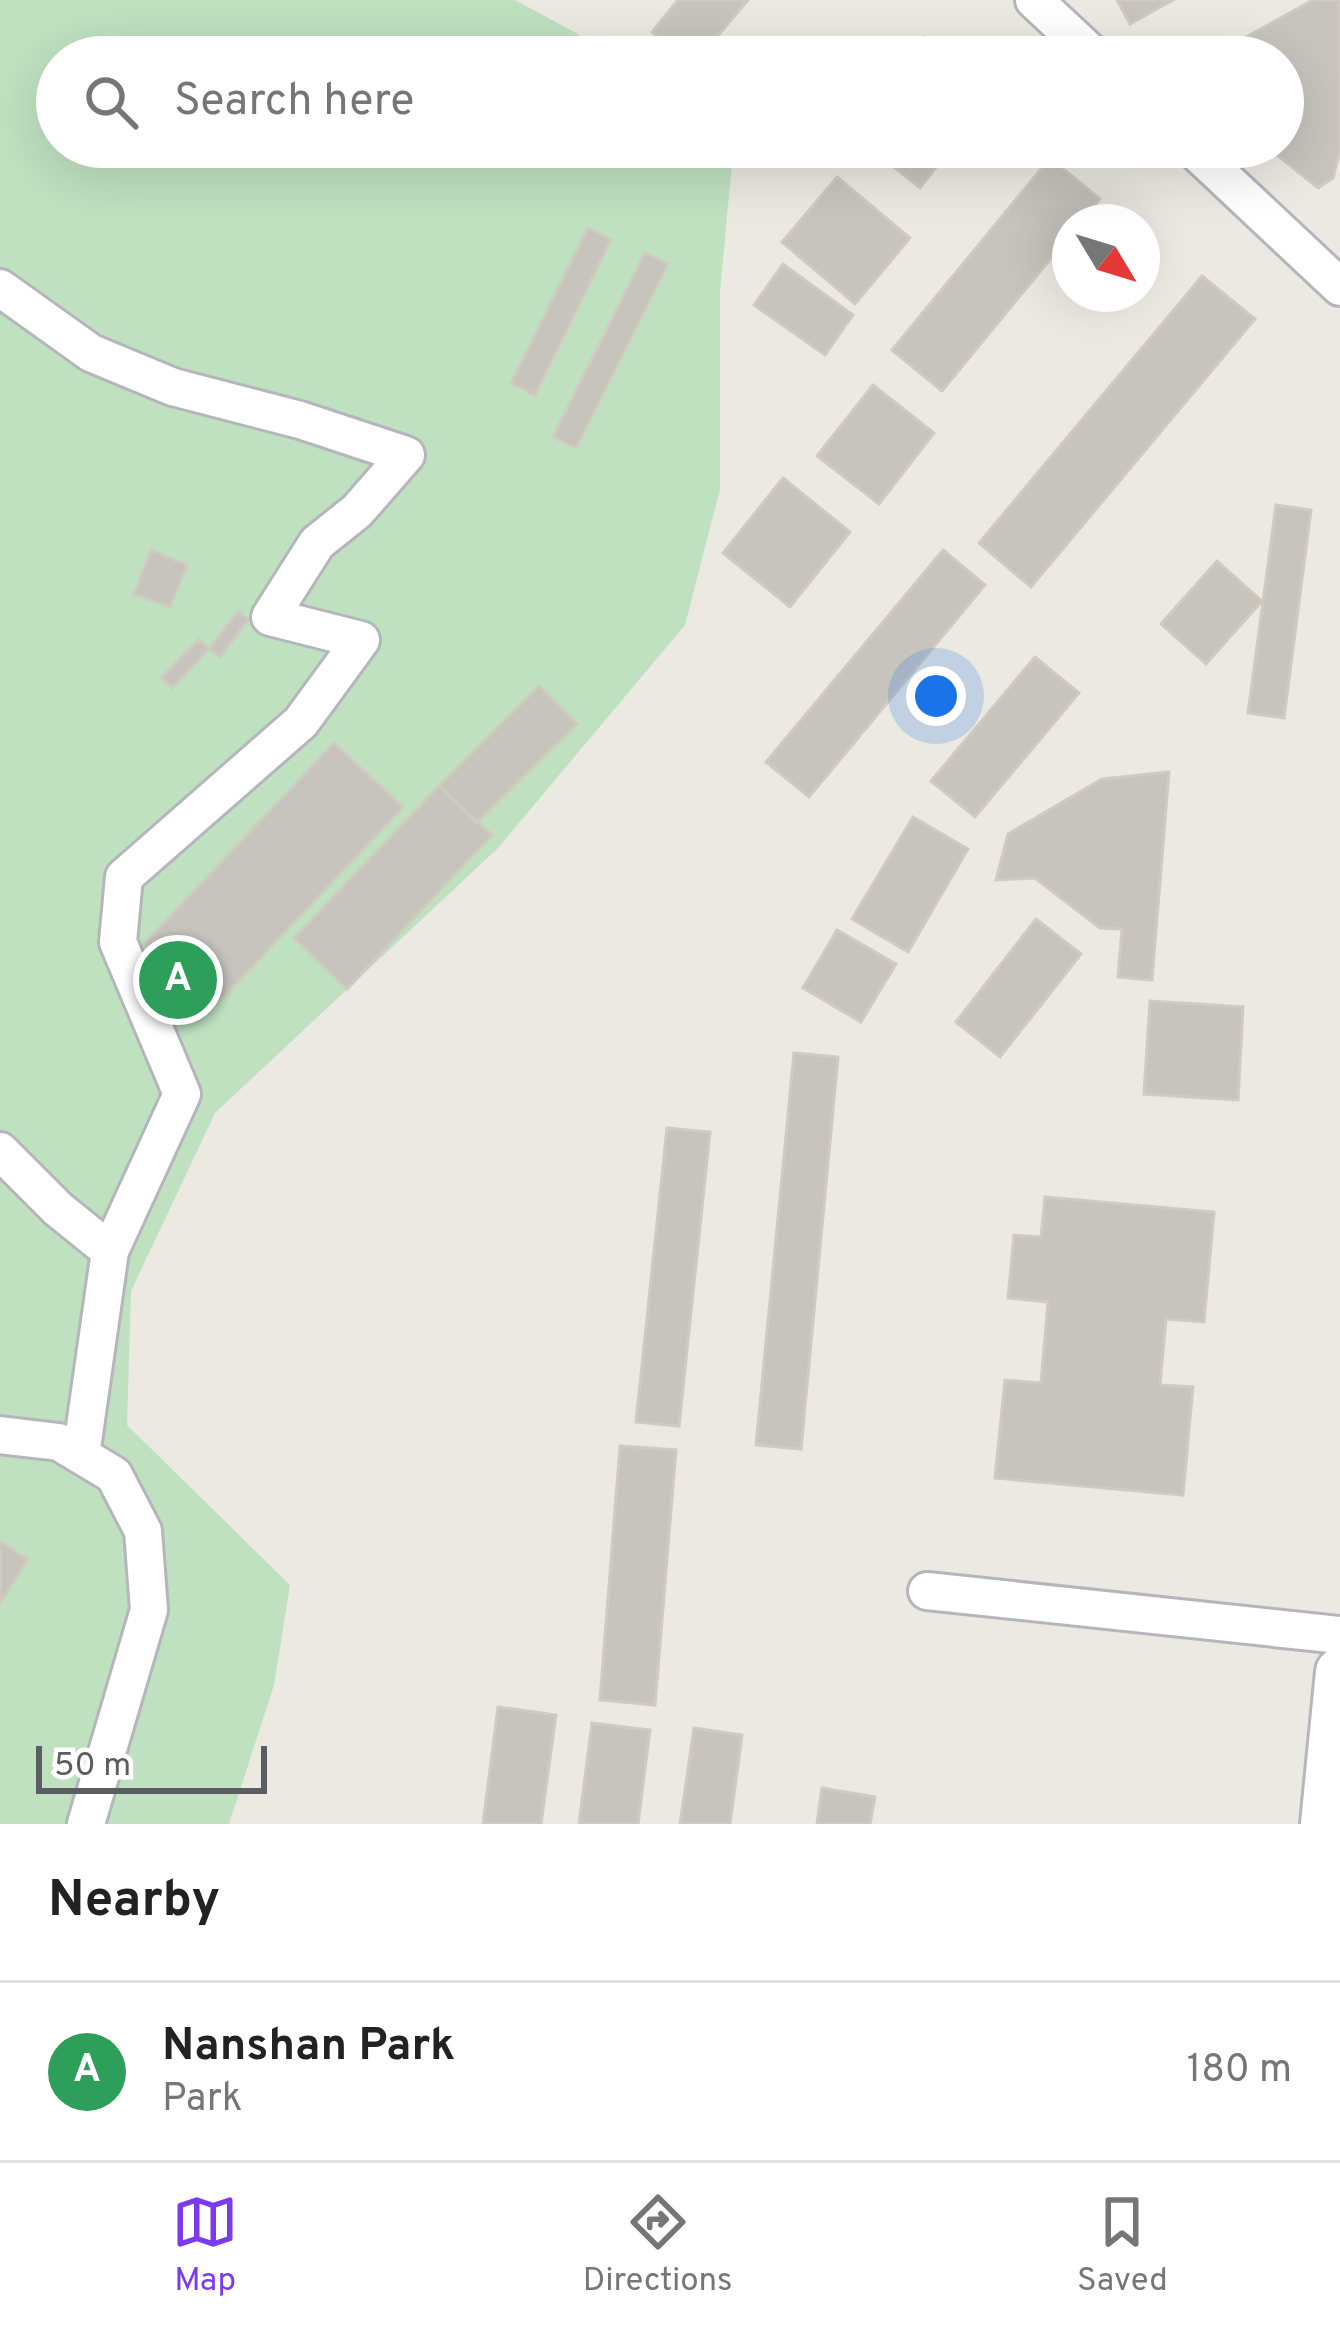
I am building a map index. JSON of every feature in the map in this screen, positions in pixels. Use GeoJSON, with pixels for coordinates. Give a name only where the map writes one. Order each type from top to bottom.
{"type":"FeatureCollection","features":[{"type":"Feature","properties":{"kind":"main road"},"geometry":{"type":"LineString","coordinates":[[1325,1824],[1340,1672]]}},
{"type":"Feature","properties":{"kind":"street"},"geometry":{"type":"LineString","coordinates":[[1034,0],[1073,36]]}},
{"type":"Feature","properties":{"kind":"street"},"geometry":{"type":"LineString","coordinates":[[1213,168],[1340,287]]}},
{"type":"Feature","properties":{"kind":"street"},"geometry":{"type":"LineString","coordinates":[[0,288],[91,353],[173,387],[300,420],[406,455],[357,511],[316,543],[270,617],[361,640],[301,722],[124,877],[118,942],[182,1094],[110,1251],[81,1455]]}},
{"type":"Feature","properties":{"kind":"street"},"geometry":{"type":"LineString","coordinates":[[0,1151],[58,1209],[110,1251]]}},
{"type":"Feature","properties":{"kind":"street"},"geometry":{"type":"LineString","coordinates":[[0,1435],[58,1442],[114,1475],[143,1532],[149,1610],[86,1824]]}},
{"type":"Feature","properties":{"kind":"street"},"geometry":{"type":"LineString","coordinates":[[927,1591],[1340,1635]]}},
{"type":"Feature","properties":{"kind":"green space"},"geometry":{"type":"Polygon","coordinates":[[[0,0],[515,0],[580,36],[36,36],[36,168],[732,168],[720,292],[720,489],[685,625],[498,848],[215,1113],[131,1291],[127,1425],[290,1585],[274,1685],[229,1824],[0,1824],[0,0]]]}},
{"type":"Feature","properties":{"kind":"building"},"geometry":{"type":"Polygon","coordinates":[[[678,0],[748,0],[718,36],[657,36],[652,32],[678,0]]]}},
{"type":"Feature","properties":{"kind":"building"},"geometry":{"type":"Polygon","coordinates":[[[1117,0],[1173,0],[1130,24],[1117,0]]]}},
{"type":"Feature","properties":{"kind":"building"},"geometry":{"type":"Polygon","coordinates":[[[1313,0],[1340,0],[1340,150],[1333,178],[1318,188],[1293,168],[1304,168],[1304,36],[1248,36],[1313,0]]]}},
{"type":"Feature","properties":{"kind":"building"},"geometry":{"type":"Polygon","coordinates":[[[895,168],[936,168],[920,188],[895,168]]]}},
{"type":"Feature","properties":{"kind":"building"},"geometry":{"type":"Polygon","coordinates":[[[1042,168],[1062,168],[1100,199],[1096,204],[1052,204],[1052,257],[942,391],[892,350],[1042,168]]]}},
{"type":"Feature","properties":{"kind":"building"},"geometry":{"type":"Polygon","coordinates":[[[837,177],[910,238],[855,304],[782,242],[837,177]]]}},
{"type":"Feature","properties":{"kind":"building"},"geometry":{"type":"Polygon","coordinates":[[[588,228],[611,240],[535,395],[511,383],[588,228]]]}},
{"type":"Feature","properties":{"kind":"building"},"geometry":{"type":"Polygon","coordinates":[[[645,253],[668,264],[576,448],[553,437],[645,253]]]}},
{"type":"Feature","properties":{"kind":"building"},"geometry":{"type":"Polygon","coordinates":[[[783,264],[853,315],[825,355],[754,305],[783,264]]]}},
{"type":"Feature","properties":{"kind":"building"},"geometry":{"type":"Polygon","coordinates":[[[1202,276],[1255,319],[1031,587],[979,543],[1202,276]]]}},
{"type":"Feature","properties":{"kind":"building"},"geometry":{"type":"Polygon","coordinates":[[[873,385],[934,433],[879,504],[817,456],[873,385]]]}},
{"type":"Feature","properties":{"kind":"building"},"geometry":{"type":"Polygon","coordinates":[[[783,478],[850,532],[790,607],[723,553],[783,478]]]}},
{"type":"Feature","properties":{"kind":"building"},"geometry":{"type":"Polygon","coordinates":[[[1276,505],[1311,510],[1284,718],[1248,713],[1276,505]]]}},
{"type":"Feature","properties":{"kind":"building"},"geometry":{"type":"Polygon","coordinates":[[[151,550],[187,565],[170,607],[134,594],[151,550]]]}},
{"type":"Feature","properties":{"kind":"building"},"geometry":{"type":"Polygon","coordinates":[[[943,550],[985,585],[809,797],[766,762],[943,550]]]}},
{"type":"Feature","properties":{"kind":"building"},"geometry":{"type":"Polygon","coordinates":[[[1217,561],[1262,601],[1206,664],[1161,624],[1217,561]]]}},
{"type":"Feature","properties":{"kind":"building"},"geometry":{"type":"Polygon","coordinates":[[[238,611],[248,620],[220,657],[209,649],[238,611]]]}},
{"type":"Feature","properties":{"kind":"building"},"geometry":{"type":"Polygon","coordinates":[[[199,639],[209,649],[172,688],[161,678],[199,639]]]}},
{"type":"Feature","properties":{"kind":"building"},"geometry":{"type":"Polygon","coordinates":[[[1035,657],[1079,693],[975,817],[931,781],[1035,657]]]}},
{"type":"Feature","properties":{"kind":"building"},"geometry":{"type":"Polygon","coordinates":[[[539,686],[577,724],[476,823],[439,786],[539,686]]]}},
{"type":"Feature","properties":{"kind":"building"},"geometry":{"type":"Polygon","coordinates":[[[334,743],[403,807],[212,1009],[144,944],[334,743]]]}},
{"type":"Feature","properties":{"kind":"building"},"geometry":{"type":"Polygon","coordinates":[[[1169,772],[1152,980],[1118,977],[1122,929],[1100,928],[1035,878],[996,880],[1008,834],[1102,779],[1169,772]]]}},
{"type":"Feature","properties":{"kind":"building"},"geometry":{"type":"Polygon","coordinates":[[[439,786],[492,835],[347,989],[294,938],[439,786]]]}},
{"type":"Feature","properties":{"kind":"building"},"geometry":{"type":"Polygon","coordinates":[[[913,817],[968,849],[908,952],[852,919],[913,817]]]}},
{"type":"Feature","properties":{"kind":"building"},"geometry":{"type":"Polygon","coordinates":[[[1036,919],[1081,954],[1000,1057],[956,1022],[1036,919]]]}},
{"type":"Feature","properties":{"kind":"building"},"geometry":{"type":"Polygon","coordinates":[[[837,930],[896,964],[861,1022],[803,988],[837,930]]]}},
{"type":"Feature","properties":{"kind":"building"},"geometry":{"type":"Polygon","coordinates":[[[1150,1001],[1243,1007],[1238,1100],[1144,1094],[1150,1001]]]}},
{"type":"Feature","properties":{"kind":"building"},"geometry":{"type":"Polygon","coordinates":[[[794,1053],[838,1057],[801,1449],[756,1445],[794,1053]]]}},
{"type":"Feature","properties":{"kind":"building"},"geometry":{"type":"Polygon","coordinates":[[[667,1128],[710,1132],[679,1426],[636,1422],[667,1128]]]}},
{"type":"Feature","properties":{"kind":"building"},"geometry":{"type":"Polygon","coordinates":[[[1045,1197],[1214,1212],[1204,1322],[1166,1319],[1160,1385],[1193,1387],[1183,1495],[995,1478],[1005,1380],[1041,1383],[1048,1302],[1008,1298],[1014,1235],[1041,1237],[1045,1197]]]}},
{"type":"Feature","properties":{"kind":"building"},"geometry":{"type":"Polygon","coordinates":[[[620,1446],[676,1450],[655,1705],[600,1700],[620,1446]]]}},
{"type":"Feature","properties":{"kind":"building"},"geometry":{"type":"Polygon","coordinates":[[[0,1542],[28,1559],[0,1603],[0,1542]]]}},
{"type":"Feature","properties":{"kind":"building"},"geometry":{"type":"Polygon","coordinates":[[[498,1707],[556,1715],[541,1824],[483,1824],[498,1707]]]}},
{"type":"Feature","properties":{"kind":"building"},"geometry":{"type":"Polygon","coordinates":[[[592,1723],[650,1730],[638,1824],[579,1824],[592,1723]]]}},
{"type":"Feature","properties":{"kind":"building"},"geometry":{"type":"Polygon","coordinates":[[[694,1728],[742,1735],[730,1824],[680,1824],[694,1728]]]}},
{"type":"Feature","properties":{"kind":"building"},"geometry":{"type":"Polygon","coordinates":[[[822,1788],[875,1797],[870,1824],[817,1824],[822,1788]]]}},
{"type":"Feature","properties":{"kind":"place","name":"Nanshan Park"},"geometry":{"type":"Point","coordinates":[178,980]}}]}
